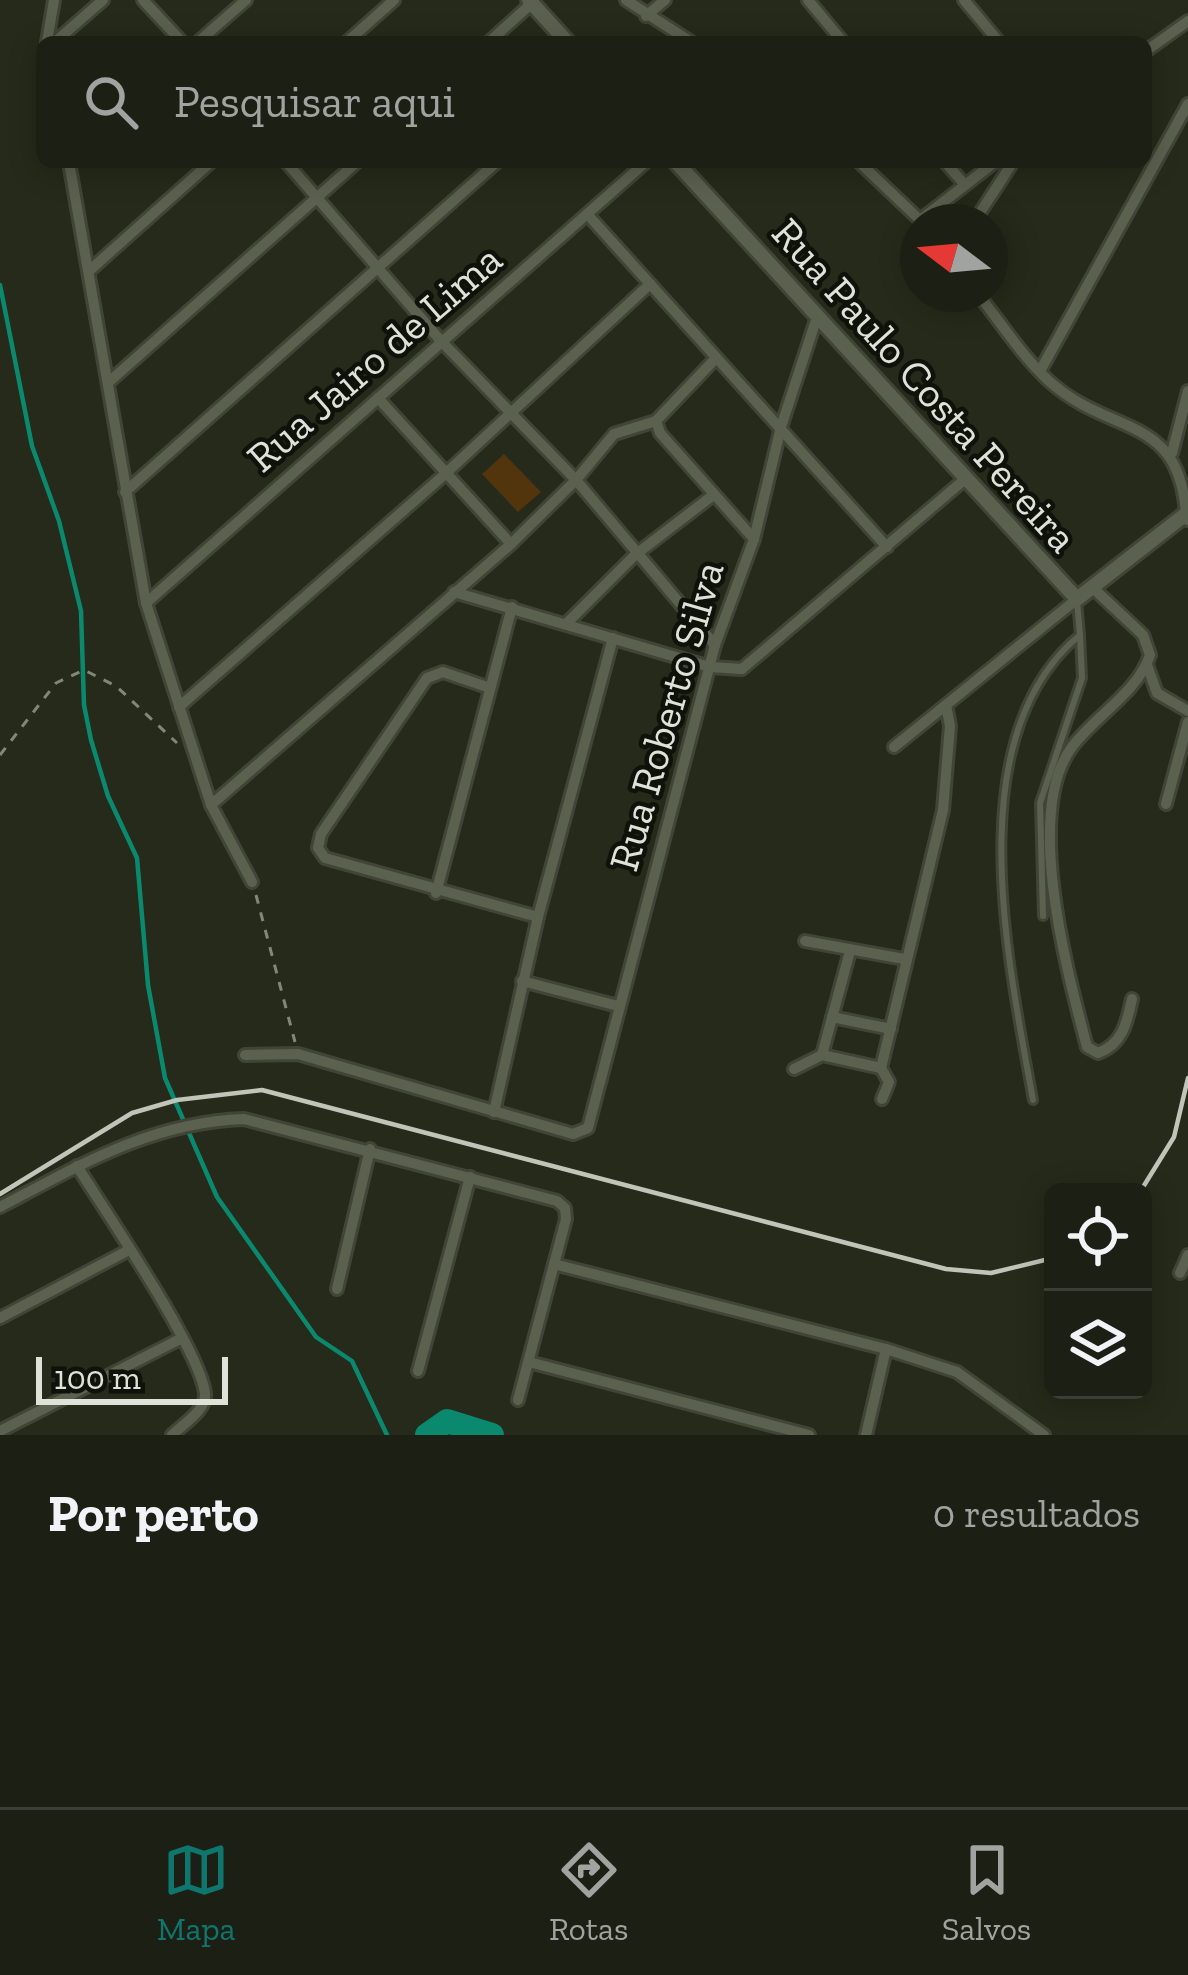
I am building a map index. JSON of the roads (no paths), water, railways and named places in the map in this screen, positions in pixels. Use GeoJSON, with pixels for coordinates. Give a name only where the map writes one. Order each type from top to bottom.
{"type":"FeatureCollection","features":[{"type":"Feature","properties":{"kind":"street"},"geometry":{"type":"LineString","coordinates":[[51,36],[54,0]]}},
{"type":"Feature","properties":{"kind":"street"},"geometry":{"type":"LineString","coordinates":[[58,36],[103,0]]}},
{"type":"Feature","properties":{"kind":"street"},"geometry":{"type":"LineString","coordinates":[[143,0],[176,36]]}},
{"type":"Feature","properties":{"kind":"street"},"geometry":{"type":"LineString","coordinates":[[205,36],[246,0]]}},
{"type":"Feature","properties":{"kind":"street"},"geometry":{"type":"LineString","coordinates":[[353,36],[394,0]]}},
{"type":"Feature","properties":{"kind":"street"},"geometry":{"type":"LineString","coordinates":[[626,0],[681,36]]}},
{"type":"Feature","properties":{"kind":"street"},"geometry":{"type":"LineString","coordinates":[[646,16],[665,0]]}},
{"type":"Feature","properties":{"kind":"street"},"geometry":{"type":"LineString","coordinates":[[808,0],[838,36]]}},
{"type":"Feature","properties":{"kind":"street"},"geometry":{"type":"LineString","coordinates":[[964,0],[994,36]]}},
{"type":"Feature","properties":{"kind":"street"},"geometry":{"type":"LineString","coordinates":[[495,36],[530,2],[561,36]]}},
{"type":"Feature","properties":{"kind":"street"},"geometry":{"type":"LineString","coordinates":[[1152,47],[1188,21]]}},
{"type":"Feature","properties":{"kind":"street"},"geometry":{"type":"LineString","coordinates":[[1040,371],[1188,104]]}},
{"type":"Feature","properties":{"kind":"street"},"geometry":{"type":"LineString","coordinates":[[70,168],[146,603],[211,805],[252,882]]}},
{"type":"Feature","properties":{"kind":"street"},"geometry":{"type":"LineString","coordinates":[[89,271],[204,168]]}},
{"type":"Feature","properties":{"kind":"street"},"geometry":{"type":"LineString","coordinates":[[291,168],[441,341],[576,480],[715,645]]}},
{"type":"Feature","properties":{"kind":"street"},"geometry":{"type":"LineString","coordinates":[[110,381],[350,168]]}},
{"type":"Feature","properties":{"kind":"street"},"geometry":{"type":"LineString","coordinates":[[125,492],[490,168]]}},
{"type":"Feature","properties":{"kind":"street","name":"Rua Jairo de Lima"},"geometry":{"type":"LineString","coordinates":[[146,603],[639,168]]}},
{"type":"Feature","properties":{"kind":"street","name":"Rua Paulo Costa Pereira"},"geometry":{"type":"LineString","coordinates":[[681,168],[1076,599]]}},
{"type":"Feature","properties":{"kind":"street"},"geometry":{"type":"LineString","coordinates":[[866,168],[903,204]]}},
{"type":"Feature","properties":{"kind":"street"},"geometry":{"type":"LineString","coordinates":[[950,168],[964,185]]}},
{"type":"Feature","properties":{"kind":"street"},"geometry":{"type":"LineString","coordinates":[[941,204],[987,168]]}},
{"type":"Feature","properties":{"kind":"street"},"geometry":{"type":"LineString","coordinates":[[986,204],[1009,168]]}},
{"type":"Feature","properties":{"kind":"street"},"geometry":{"type":"LineString","coordinates":[[588,215],[887,548]]}},
{"type":"Feature","properties":{"kind":"street"},"geometry":{"type":"LineString","coordinates":[[179,707],[444,475],[650,284]]}},
{"type":"Feature","properties":{"kind":"street"},"geometry":{"type":"LineString","coordinates":[[894,747],[1187,516],[1186,477],[1172,453],[1057,387],[992,312]]}},
{"type":"Feature","properties":{"kind":"street","name":"Rua Roberto Silva"},"geometry":{"type":"LineString","coordinates":[[494,1112],[583,1134],[715,645],[754,539],[781,427],[818,317]]}},
{"type":"Feature","properties":{"kind":"street"},"geometry":{"type":"LineString","coordinates":[[211,805],[512,544],[614,434],[656,421],[716,358]]}},
{"type":"Feature","properties":{"kind":"street"},"geometry":{"type":"LineString","coordinates":[[1172,453],[1188,391]]}},
{"type":"Feature","properties":{"kind":"street"},"geometry":{"type":"LineString","coordinates":[[378,398],[512,544]]}},
{"type":"Feature","properties":{"kind":"street"},"geometry":{"type":"LineString","coordinates":[[656,421],[660,433],[712,496],[754,539]]}},
{"type":"Feature","properties":{"kind":"street"},"geometry":{"type":"LineString","coordinates":[[454,592],[710,667],[742,669],[964,480]]}},
{"type":"Feature","properties":{"kind":"street"},"geometry":{"type":"LineString","coordinates":[[567,623],[635,555],[712,496]]}},
{"type":"Feature","properties":{"kind":"street"},"geometry":{"type":"LineString","coordinates":[[1094,588],[1147,640],[1147,665],[1157,692],[1188,711]]}},
{"type":"Feature","properties":{"kind":"street"},"geometry":{"type":"LineString","coordinates":[[436,893],[512,607]]}},
{"type":"Feature","properties":{"kind":"street"},"geometry":{"type":"LineString","coordinates":[[245,1055],[298,1054],[494,1112],[538,917],[613,638]]}},
{"type":"Feature","properties":{"kind":"street"},"geometry":{"type":"LineString","coordinates":[[1132,999],[1126,1030],[1108,1050],[1098,1053],[1088,1047],[1056,901],[1052,809],[1069,750],[1147,665]]}},
{"type":"Feature","properties":{"kind":"street"},"geometry":{"type":"LineString","coordinates":[[490,688],[443,672],[427,678],[321,834],[318,848],[325,858],[436,893],[538,917]]}},
{"type":"Feature","properties":{"kind":"street"},"geometry":{"type":"LineString","coordinates":[[881,1069],[943,810],[950,726],[946,705]]}},
{"type":"Feature","properties":{"kind":"street"},"geometry":{"type":"LineString","coordinates":[[1166,804],[1188,722]]}},
{"type":"Feature","properties":{"kind":"street"},"geometry":{"type":"LineString","coordinates":[[805,941],[904,958]]}},
{"type":"Feature","properties":{"kind":"street"},"geometry":{"type":"LineString","coordinates":[[822,1055],[850,951]]}},
{"type":"Feature","properties":{"kind":"street"},"geometry":{"type":"LineString","coordinates":[[522,981],[618,1006]]}},
{"type":"Feature","properties":{"kind":"street"},"geometry":{"type":"LineString","coordinates":[[832,1017],[891,1030]]}},
{"type":"Feature","properties":{"kind":"street"},"geometry":{"type":"LineString","coordinates":[[794,1069],[822,1055],[881,1069],[889,1082],[882,1099]]}},
{"type":"Feature","properties":{"kind":"street"},"geometry":{"type":"LineString","coordinates":[[0,1207],[148,1132],[192,1121],[244,1119],[557,1201],[566,1208],[566,1220],[518,1400]]}},
{"type":"Feature","properties":{"kind":"street"},"geometry":{"type":"LineString","coordinates":[[337,1289],[370,1149]]}},
{"type":"Feature","properties":{"kind":"street"},"geometry":{"type":"LineString","coordinates":[[77,1166],[181,1339],[205,1394],[202,1408],[172,1435]]}},
{"type":"Feature","properties":{"kind":"street"},"geometry":{"type":"LineString","coordinates":[[418,1370],[470,1177]]}},
{"type":"Feature","properties":{"kind":"street"},"geometry":{"type":"LineString","coordinates":[[0,1318],[129,1250]]}},
{"type":"Feature","properties":{"kind":"street"},"geometry":{"type":"LineString","coordinates":[[1180,1273],[1188,1255]]}},
{"type":"Feature","properties":{"kind":"street"},"geometry":{"type":"LineString","coordinates":[[554,1264],[886,1349],[957,1372],[1044,1435]]}},
{"type":"Feature","properties":{"kind":"street"},"geometry":{"type":"LineString","coordinates":[[0,1431],[181,1339]]}},
{"type":"Feature","properties":{"kind":"street"},"geometry":{"type":"LineString","coordinates":[[866,1435],[886,1349]]}},
{"type":"Feature","properties":{"kind":"street"},"geometry":{"type":"LineString","coordinates":[[529,1362],[808,1435]]}},
{"type":"Feature","properties":{"kind":"lane"},"geometry":{"type":"LineString","coordinates":[[1042,916],[1040,803],[1082,678],[1076,599]]}},
{"type":"Feature","properties":{"kind":"lane"},"geometry":{"type":"LineString","coordinates":[[1033,1100],[1001,923],[1001,826],[1026,709],[1045,669],[1080,635]]}},
{"type":"Feature","properties":{"kind":"waterway"},"geometry":{"type":"LineString","coordinates":[[0,285],[32,446],[59,521],[81,611],[84,705],[91,740],[108,796],[137,858],[148,985],[165,1078],[217,1197],[316,1337],[352,1361],[387,1435]]}},
{"type":"Feature","properties":{"kind":"waterway"},"geometry":{"type":"LineString","coordinates":[[427,1435],[447,1421],[492,1435]]}},
{"type":"Feature","properties":{"kind":"railway"},"geometry":{"type":"LineString","coordinates":[[1146,1183],[1174,1137],[1188,1078]]}},
{"type":"Feature","properties":{"kind":"railway"},"geometry":{"type":"LineString","coordinates":[[0,1194],[132,1113],[177,1100],[262,1090],[946,1269],[991,1273],[1044,1260]]}}]}
